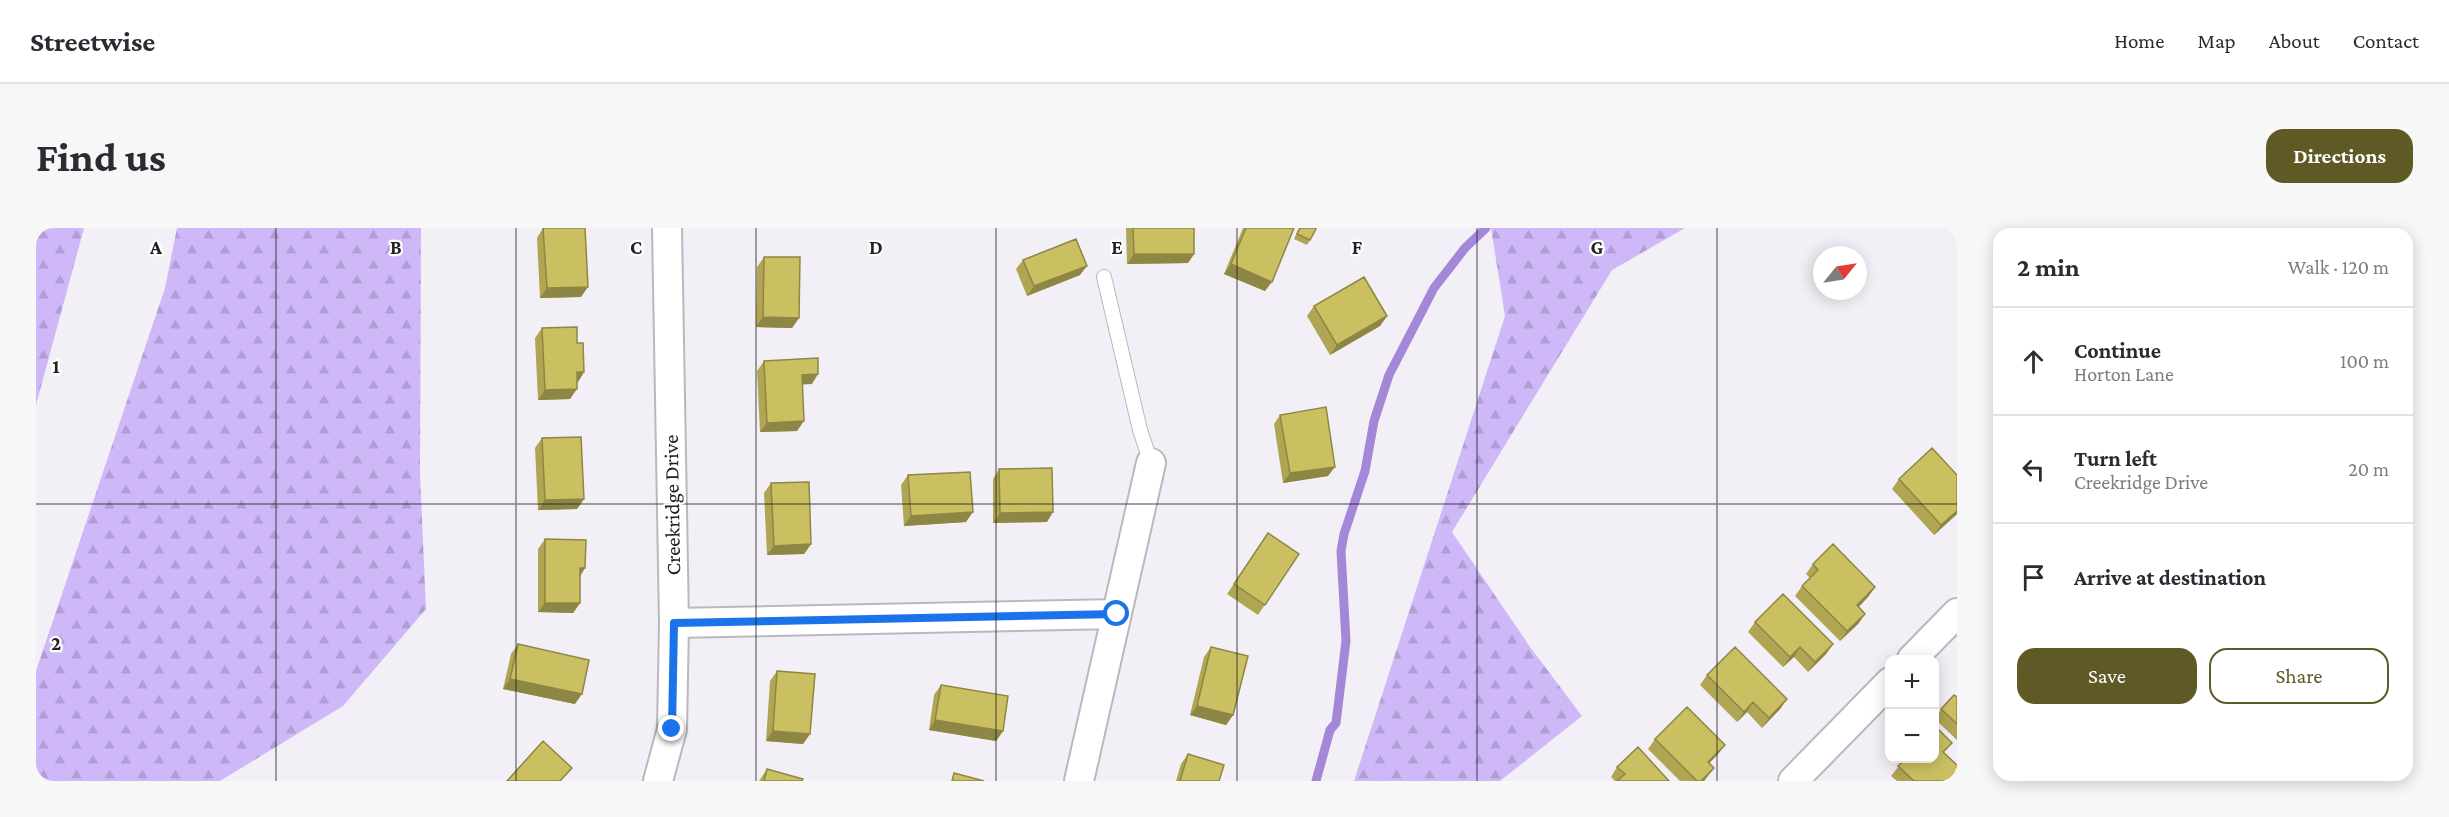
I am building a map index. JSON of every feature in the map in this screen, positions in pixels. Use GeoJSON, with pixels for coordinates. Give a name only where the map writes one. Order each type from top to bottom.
{"type":"FeatureCollection","features":[{"type":"Feature","properties":{"kind":"street","name":"Creekridge Drive"},"geometry":{"type":"LineString","coordinates":[[658,781],[672,729],[674,623],[667,228]]}},
{"type":"Feature","properties":{"kind":"street"},"geometry":{"type":"LineString","coordinates":[[1079,781],[1151,463]]}},
{"type":"Feature","properties":{"kind":"street"},"geometry":{"type":"LineString","coordinates":[[1917,655],[1957,613]]}},
{"type":"Feature","properties":{"kind":"street"},"geometry":{"type":"LineString","coordinates":[[674,623],[1117,614]]}},
{"type":"Feature","properties":{"kind":"street"},"geometry":{"type":"LineString","coordinates":[[1793,781],[1885,687]]}},
{"type":"Feature","properties":{"kind":"lane"},"geometry":{"type":"LineString","coordinates":[[1104,278],[1140,430],[1151,463]]}},
{"type":"Feature","properties":{"kind":"green space"},"geometry":{"type":"Polygon","coordinates":[[[36,228],[84,228],[36,405],[36,228]]]}},
{"type":"Feature","properties":{"kind":"green space"},"geometry":{"type":"Polygon","coordinates":[[[177,228],[421,228],[420,474],[426,609],[343,706],[220,781],[36,781],[36,671],[165,288],[177,228]]]}},
{"type":"Feature","properties":{"kind":"green space"},"geometry":{"type":"Polygon","coordinates":[[[1491,228],[1685,228],[1612,270],[1452,532],[1530,647],[1582,716],[1500,781],[1354,781],[1505,316],[1491,228]]]}},
{"type":"Feature","properties":{"kind":"building"},"geometry":{"type":"Polygon","coordinates":[[[543,228],[585,228],[588,287],[547,288],[543,228]]]}},
{"type":"Feature","properties":{"kind":"building"},"geometry":{"type":"Polygon","coordinates":[[[1133,228],[1194,228],[1194,254],[1134,254],[1133,228]]]}},
{"type":"Feature","properties":{"kind":"building"},"geometry":{"type":"Polygon","coordinates":[[[1246,228],[1294,228],[1272,282],[1231,264],[1246,228]]]}},
{"type":"Feature","properties":{"kind":"building"},"geometry":{"type":"Polygon","coordinates":[[[1300,228],[1316,229],[1310,240],[1297,234],[1300,228]]]}},
{"type":"Feature","properties":{"kind":"building"},"geometry":{"type":"Polygon","coordinates":[[[1076,239],[1087,266],[1034,286],[1023,260],[1076,239]]]}},
{"type":"Feature","properties":{"kind":"building"},"geometry":{"type":"Polygon","coordinates":[[[764,257],[800,257],[799,318],[763,317],[764,257]]]}},
{"type":"Feature","properties":{"kind":"building"},"geometry":{"type":"Polygon","coordinates":[[[1364,277],[1387,316],[1337,345],[1314,306],[1364,277]]]}},
{"type":"Feature","properties":{"kind":"building"},"geometry":{"type":"Polygon","coordinates":[[[577,327],[577,343],[583,343],[584,372],[577,372],[577,389],[545,390],[542,328],[577,327]]]}},
{"type":"Feature","properties":{"kind":"building"},"geometry":{"type":"Polygon","coordinates":[[[818,358],[818,374],[802,375],[804,421],[767,423],[764,361],[818,358]]]}},
{"type":"Feature","properties":{"kind":"building"},"geometry":{"type":"Polygon","coordinates":[[[1326,407],[1335,467],[1290,473],[1280,415],[1326,407]]]}},
{"type":"Feature","properties":{"kind":"building"},"geometry":{"type":"Polygon","coordinates":[[[581,437],[584,499],[545,500],[542,438],[581,437]]]}},
{"type":"Feature","properties":{"kind":"building"},"geometry":{"type":"Polygon","coordinates":[[[1932,448],[1957,475],[1957,511],[1941,525],[1899,479],[1932,448]]]}},
{"type":"Feature","properties":{"kind":"building"},"geometry":{"type":"Polygon","coordinates":[[[1052,468],[1053,512],[1000,513],[999,469],[1052,468]]]}},
{"type":"Feature","properties":{"kind":"building"},"geometry":{"type":"Polygon","coordinates":[[[970,472],[973,512],[911,516],[908,475],[970,472]]]}},
{"type":"Feature","properties":{"kind":"building"},"geometry":{"type":"Polygon","coordinates":[[[809,482],[811,544],[774,546],[771,483],[809,482]]]}},
{"type":"Feature","properties":{"kind":"building"},"geometry":{"type":"Polygon","coordinates":[[[1268,533],[1299,554],[1265,605],[1234,584],[1268,533]]]}},
{"type":"Feature","properties":{"kind":"building"},"geometry":{"type":"Polygon","coordinates":[[[545,539],[586,540],[585,568],[580,568],[580,603],[545,603],[545,539]]]}},
{"type":"Feature","properties":{"kind":"building"},"geometry":{"type":"Polygon","coordinates":[[[1833,544],[1875,587],[1857,605],[1865,614],[1847,631],[1802,586],[1818,570],[1813,564],[1833,544]]]}},
{"type":"Feature","properties":{"kind":"building"},"geometry":{"type":"Polygon","coordinates":[[[1783,594],[1833,644],[1815,662],[1800,647],[1790,657],[1755,622],[1783,594]]]}},
{"type":"Feature","properties":{"kind":"building"},"geometry":{"type":"Polygon","coordinates":[[[518,644],[589,660],[582,694],[510,679],[518,644]]]}},
{"type":"Feature","properties":{"kind":"building"},"geometry":{"type":"Polygon","coordinates":[[[1211,647],[1248,656],[1233,715],[1197,706],[1211,647]]]}},
{"type":"Feature","properties":{"kind":"building"},"geometry":{"type":"Polygon","coordinates":[[[1735,647],[1787,699],[1769,718],[1753,702],[1744,712],[1707,675],[1735,647]]]}},
{"type":"Feature","properties":{"kind":"building"},"geometry":{"type":"Polygon","coordinates":[[[777,671],[815,674],[810,734],[773,731],[777,671]]]}},
{"type":"Feature","properties":{"kind":"building"},"geometry":{"type":"Polygon","coordinates":[[[941,685],[1008,696],[1003,731],[935,720],[941,685]]]}},
{"type":"Feature","properties":{"kind":"building"},"geometry":{"type":"Polygon","coordinates":[[[1954,695],[1957,697],[1957,724],[1941,709],[1954,695]]]}},
{"type":"Feature","properties":{"kind":"building"},"geometry":{"type":"Polygon","coordinates":[[[1687,707],[1725,745],[1708,762],[1714,768],[1701,781],[1697,781],[1655,739],[1687,707]]]}},
{"type":"Feature","properties":{"kind":"building"},"geometry":{"type":"Polygon","coordinates":[[[1939,730],[1952,743],[1943,752],[1957,765],[1957,781],[1914,781],[1898,766],[1901,763],[1939,763],[1939,730]]]}},
{"type":"Feature","properties":{"kind":"building"},"geometry":{"type":"Polygon","coordinates":[[[543,741],[572,768],[560,781],[507,781],[543,741]]]}},
{"type":"Feature","properties":{"kind":"building"},"geometry":{"type":"Polygon","coordinates":[[[1638,747],[1669,781],[1617,781],[1625,774],[1617,767],[1638,747]]]}},
{"type":"Feature","properties":{"kind":"building"},"geometry":{"type":"Polygon","coordinates":[[[1188,754],[1224,765],[1219,781],[1180,781],[1188,754]]]}},
{"type":"Feature","properties":{"kind":"building"},"geometry":{"type":"Polygon","coordinates":[[[767,769],[803,779],[802,781],[764,781],[767,769]]]}},
{"type":"Feature","properties":{"kind":"building"},"geometry":{"type":"Polygon","coordinates":[[[954,773],[984,781],[952,781],[954,773]]]}},
{"type":"Feature","properties":{"kind":"waterway"},"geometry":{"type":"LineString","coordinates":[[1316,781],[1330,730],[1336,723],[1346,641],[1341,551],[1344,534],[1365,471],[1374,421],[1389,375],[1434,288],[1465,248],[1486,228]]}},
{"type":"Feature","properties":{"kind":"route"},"geometry":{"type":"LineString","coordinates":[[672,729],[674,623],[1117,614]]}}]}
